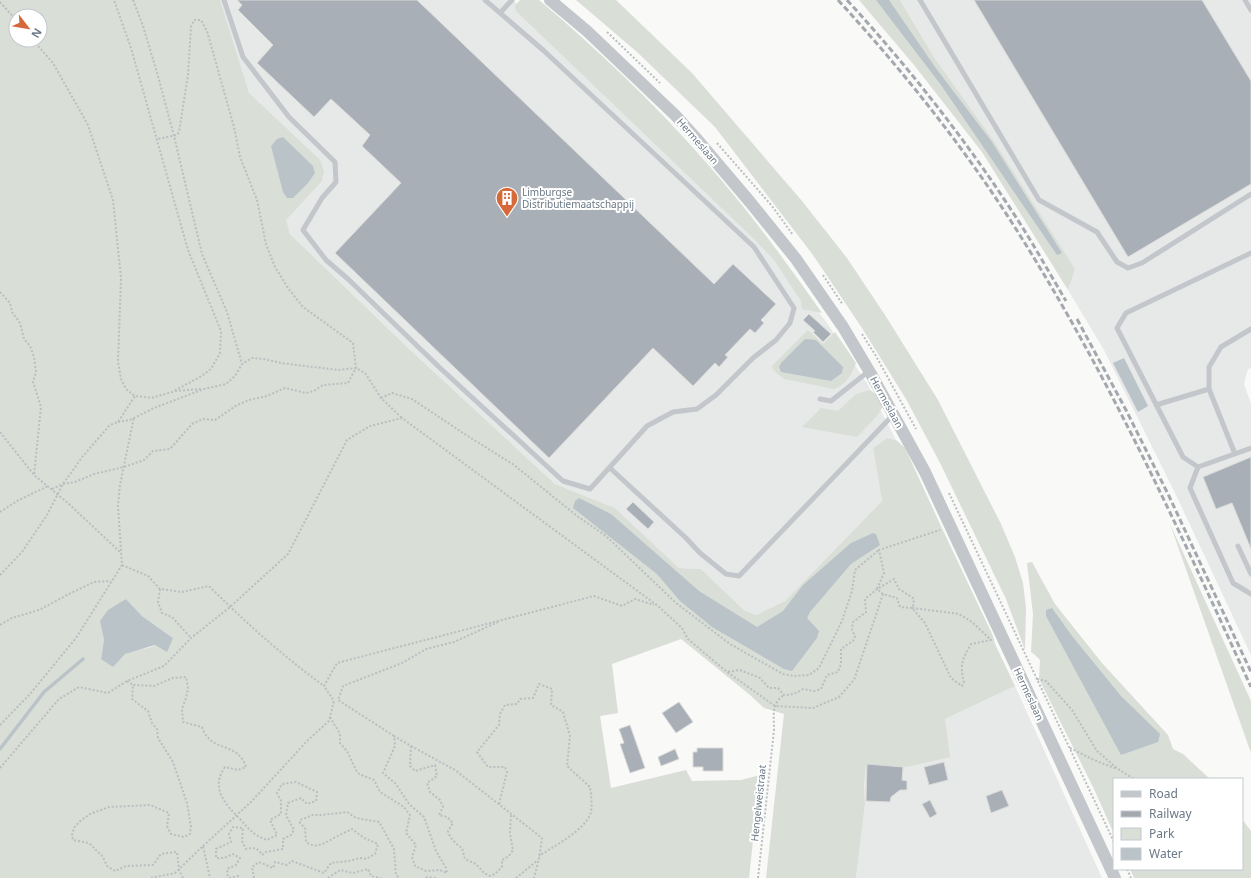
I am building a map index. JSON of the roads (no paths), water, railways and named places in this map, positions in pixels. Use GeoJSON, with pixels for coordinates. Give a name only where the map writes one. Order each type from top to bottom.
{"type":"FeatureCollection","features":[{"type":"Feature","properties":{"kind":"street","name":"Hermeslaan"},"geometry":{"type":"LineString","coordinates":[[550,0],[587,31],[675,115],[695,137],[796,259],[844,327],[870,371],[925,472],[1115,878]]}},
{"type":"Feature","properties":{"kind":"lane"},"geometry":{"type":"LineString","coordinates":[[224,0],[243,57],[289,117],[335,162],[336,182],[322,198],[303,230],[326,260],[563,481],[590,490],[648,426],[673,412],[697,409],[716,395],[753,358],[776,340],[790,323],[794,308],[754,247],[543,50],[485,0]]}},
{"type":"Feature","properties":{"kind":"lane"},"geometry":{"type":"LineString","coordinates":[[500,13],[512,0]]}},
{"type":"Feature","properties":{"kind":"lane"},"geometry":{"type":"LineString","coordinates":[[920,0],[1039,200],[1097,232],[1117,262],[1122,265],[1128,268],[1142,263],[1251,194]]}},
{"type":"Feature","properties":{"kind":"lane"},"geometry":{"type":"LineString","coordinates":[[1245,0],[1251,10]]}},
{"type":"Feature","properties":{"kind":"lane"},"geometry":{"type":"LineString","coordinates":[[1198,467],[1183,457],[1117,328],[1126,313],[1251,253]]}},
{"type":"Feature","properties":{"kind":"lane"},"geometry":{"type":"LineString","coordinates":[[1235,454],[1209,389],[1209,367],[1221,346],[1251,329]]}},
{"type":"Feature","properties":{"kind":"lane"},"geometry":{"type":"LineString","coordinates":[[820,399],[832,401],[870,371]]}},
{"type":"Feature","properties":{"kind":"lane"},"geometry":{"type":"LineString","coordinates":[[1156,405],[1209,389]]}},
{"type":"Feature","properties":{"kind":"lane"},"geometry":{"type":"LineString","coordinates":[[610,468],[686,538],[700,553],[726,574],[739,576],[893,414]]}},
{"type":"Feature","properties":{"kind":"lane"},"geometry":{"type":"LineString","coordinates":[[1251,448],[1198,467],[1190,488],[1233,583],[1251,594]]}},
{"type":"Feature","properties":{"kind":"lane"},"geometry":{"type":"LineString","coordinates":[[1238,546],[1251,574]]}},
{"type":"Feature","properties":{"kind":"water"},"geometry":{"type":"Polygon","coordinates":[[[876,0],[889,0],[935,67],[992,142],[1062,253],[1057,255],[941,85],[876,0]]]}},
{"type":"Feature","properties":{"kind":"water"},"geometry":{"type":"Polygon","coordinates":[[[283,137],[313,166],[315,173],[308,183],[293,198],[287,198],[283,192],[271,146],[277,139],[283,137]]]}},
{"type":"Feature","properties":{"kind":"water"},"geometry":{"type":"Polygon","coordinates":[[[805,339],[816,340],[843,367],[842,373],[831,381],[781,372],[779,367],[781,363],[805,339]]]}},
{"type":"Feature","properties":{"kind":"water"},"geometry":{"type":"Polygon","coordinates":[[[1124,358],[1148,406],[1138,412],[1113,363],[1124,358]]]}},
{"type":"Feature","properties":{"kind":"water"},"geometry":{"type":"Polygon","coordinates":[[[579,498],[611,514],[699,591],[757,627],[783,611],[803,585],[851,543],[873,533],[876,534],[880,545],[851,564],[810,612],[807,618],[819,631],[817,638],[792,671],[784,669],[712,627],[680,601],[657,574],[573,508],[575,501],[579,498]]]}},
{"type":"Feature","properties":{"kind":"water"},"geometry":{"type":"Polygon","coordinates":[[[126,599],[142,616],[173,638],[167,652],[155,645],[125,654],[113,667],[101,659],[104,639],[100,621],[108,610],[126,599]]]}},
{"type":"Feature","properties":{"kind":"water"},"geometry":{"type":"Polygon","coordinates":[[[1052,608],[1072,636],[1121,696],[1160,734],[1158,742],[1121,755],[1046,616],[1046,610],[1052,608]]]}},
{"type":"Feature","properties":{"kind":"waterway"},"geometry":{"type":"LineString","coordinates":[[0,749],[44,692],[83,659]]}},
{"type":"Feature","properties":{"kind":"railway"},"geometry":{"type":"LineString","coordinates":[[838,0],[935,114],[1001,205],[1054,291],[1144,458],[1251,687]]}},
{"type":"Feature","properties":{"kind":"railway"},"geometry":{"type":"LineString","coordinates":[[847,0],[896,55],[964,142],[1026,233],[1066,301]]}},
{"type":"Feature","properties":{"kind":"railway"},"geometry":{"type":"LineString","coordinates":[[1077,319],[1126,410],[1169,496],[1251,672]]}},
{"type":"Feature","properties":{"kind":"place","name":"Limburgse Distributiemaatschappij"},"geometry":{"type":"Point","coordinates":[507,218]}}]}
